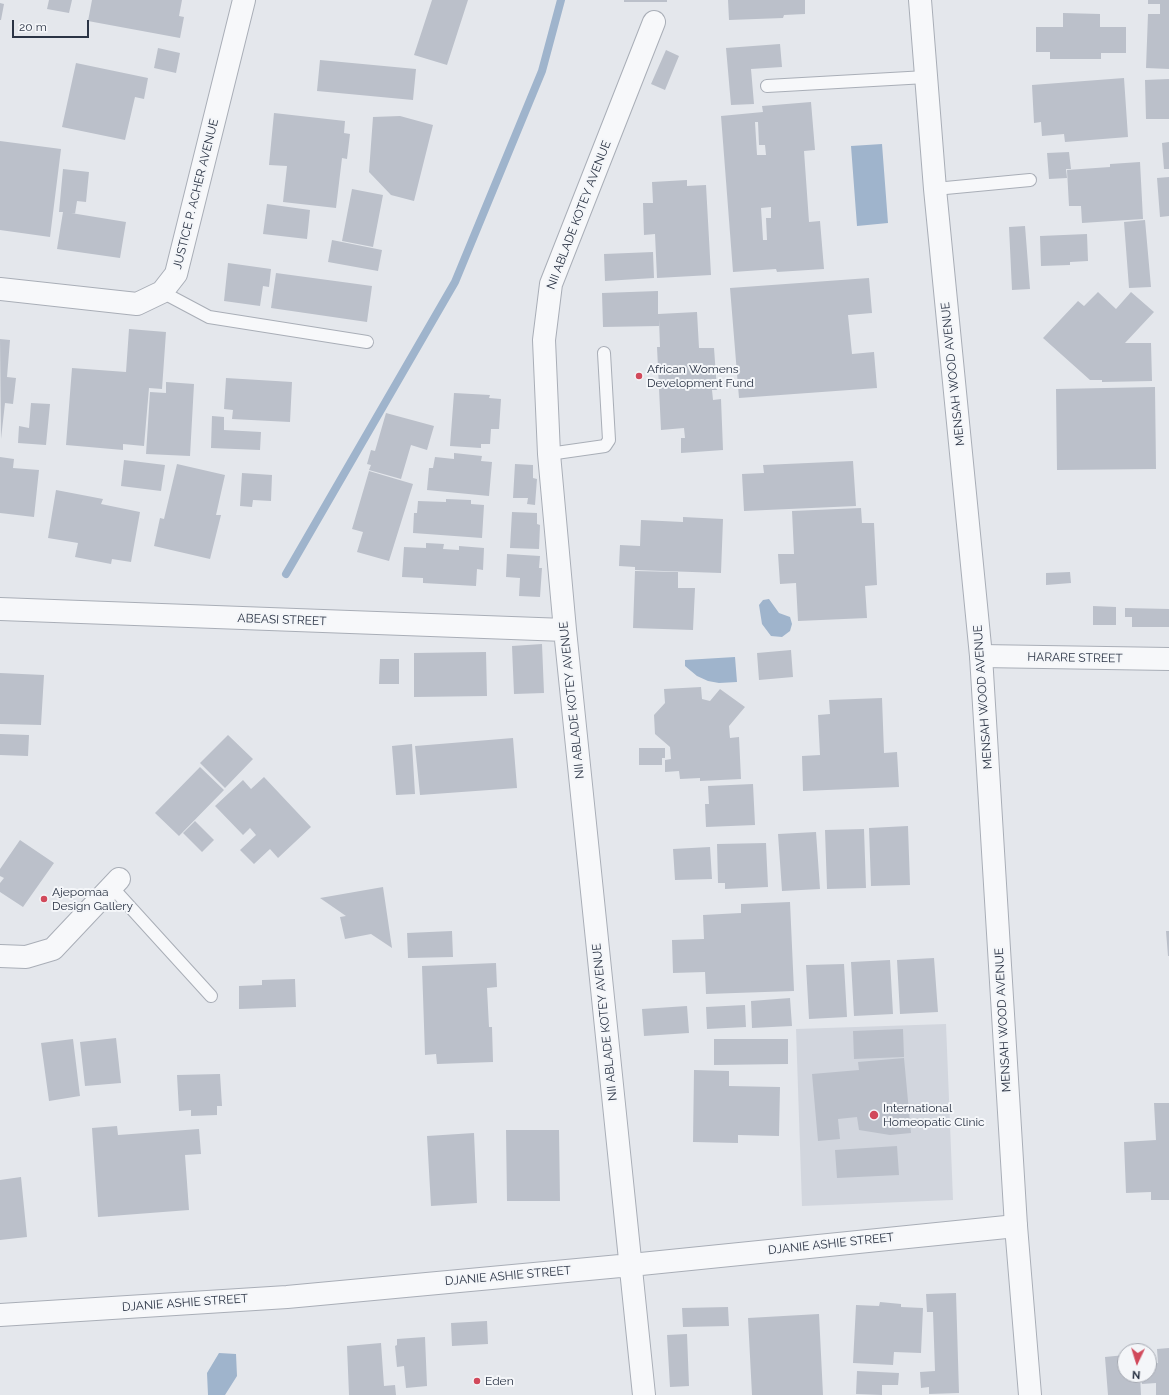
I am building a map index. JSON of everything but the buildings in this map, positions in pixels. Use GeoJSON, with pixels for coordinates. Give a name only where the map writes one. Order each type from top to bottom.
{"type":"FeatureCollection","features":[{"type":"Feature","properties":{"kind":"street","name":"JUSTICE P. ACHER AVENUE"},"geometry":{"type":"LineString","coordinates":[[0,289],[137,304],[162,292],[176,274],[244,0]]}},
{"type":"Feature","properties":{"kind":"street","name":"MENSAH WOOD AVENUE"},"geometry":{"type":"LineString","coordinates":[[920,0],[935,189],[981,656],[1016,1226],[1030,1395]]}},
{"type":"Feature","properties":{"kind":"street","name":"NII ABLADE KOTEY AVENUE"},"geometry":{"type":"LineString","coordinates":[[644,1395],[565,630],[549,454],[544,340],[551,284],[654,22]]}},
{"type":"Feature","properties":{"kind":"street","name":"ABEASI STREET"},"geometry":{"type":"LineString","coordinates":[[0,609],[565,630]]}},
{"type":"Feature","properties":{"kind":"street","name":"HARARE STREET"},"geometry":{"type":"LineString","coordinates":[[981,656],[1169,659]]}},
{"type":"Feature","properties":{"kind":"street"},"geometry":{"type":"LineString","coordinates":[[0,956],[26,957],[53,949],[115,883]]}},
{"type":"Feature","properties":{"kind":"street","name":"DJANIE ASHIE STREET"},"geometry":{"type":"LineString","coordinates":[[0,1315],[287,1297],[631,1265],[1016,1226]]}},
{"type":"Feature","properties":{"kind":"lane"},"geometry":{"type":"LineString","coordinates":[[767,86],[926,77]]}},
{"type":"Feature","properties":{"kind":"lane"},"geometry":{"type":"LineString","coordinates":[[935,189],[1030,180]]}},
{"type":"Feature","properties":{"kind":"lane"},"geometry":{"type":"LineString","coordinates":[[162,292],[209,317],[367,342]]}},
{"type":"Feature","properties":{"kind":"lane"},"geometry":{"type":"LineString","coordinates":[[549,454],[605,446],[608,440],[604,353]]}},
{"type":"Feature","properties":{"kind":"lane"},"geometry":{"type":"LineString","coordinates":[[115,883],[210,996]]}},
{"type":"Feature","properties":{"kind":"shaded area","name":"International Homeopatic Clinic"},"geometry":{"type":"Polygon","coordinates":[[[946,1024],[953,1200],[802,1206],[796,1029],[946,1024]]]}},
{"type":"Feature","properties":{"kind":"water"},"geometry":{"type":"Polygon","coordinates":[[[882,144],[888,223],[857,226],[851,146],[882,144]]]}},
{"type":"Feature","properties":{"kind":"water"},"geometry":{"type":"Polygon","coordinates":[[[769,599],[779,613],[790,617],[792,624],[790,631],[782,637],[771,636],[762,624],[759,605],[763,600],[769,599]]]}},
{"type":"Feature","properties":{"kind":"water"},"geometry":{"type":"Polygon","coordinates":[[[735,657],[737,682],[719,683],[708,681],[697,676],[685,666],[685,660],[735,657]]]}},
{"type":"Feature","properties":{"kind":"water"},"geometry":{"type":"Polygon","coordinates":[[[219,1353],[236,1354],[237,1376],[225,1395],[208,1395],[207,1373],[219,1353]]]}},
{"type":"Feature","properties":{"kind":"waterway"},"geometry":{"type":"LineString","coordinates":[[286,574],[455,282],[542,71],[561,0]]}},
{"type":"Feature","properties":{"kind":"place","name":"African Womens Development Fund"},"geometry":{"type":"Point","coordinates":[639,376]}},
{"type":"Feature","properties":{"kind":"place","name":"Ajepomaa Design Gallery"},"geometry":{"type":"Point","coordinates":[44,899]}},
{"type":"Feature","properties":{"kind":"place","name":"International Homeopatic Clinic"},"geometry":{"type":"Point","coordinates":[874,1115]}},
{"type":"Feature","properties":{"kind":"place","name":"Eden"},"geometry":{"type":"Point","coordinates":[477,1381]}}]}
